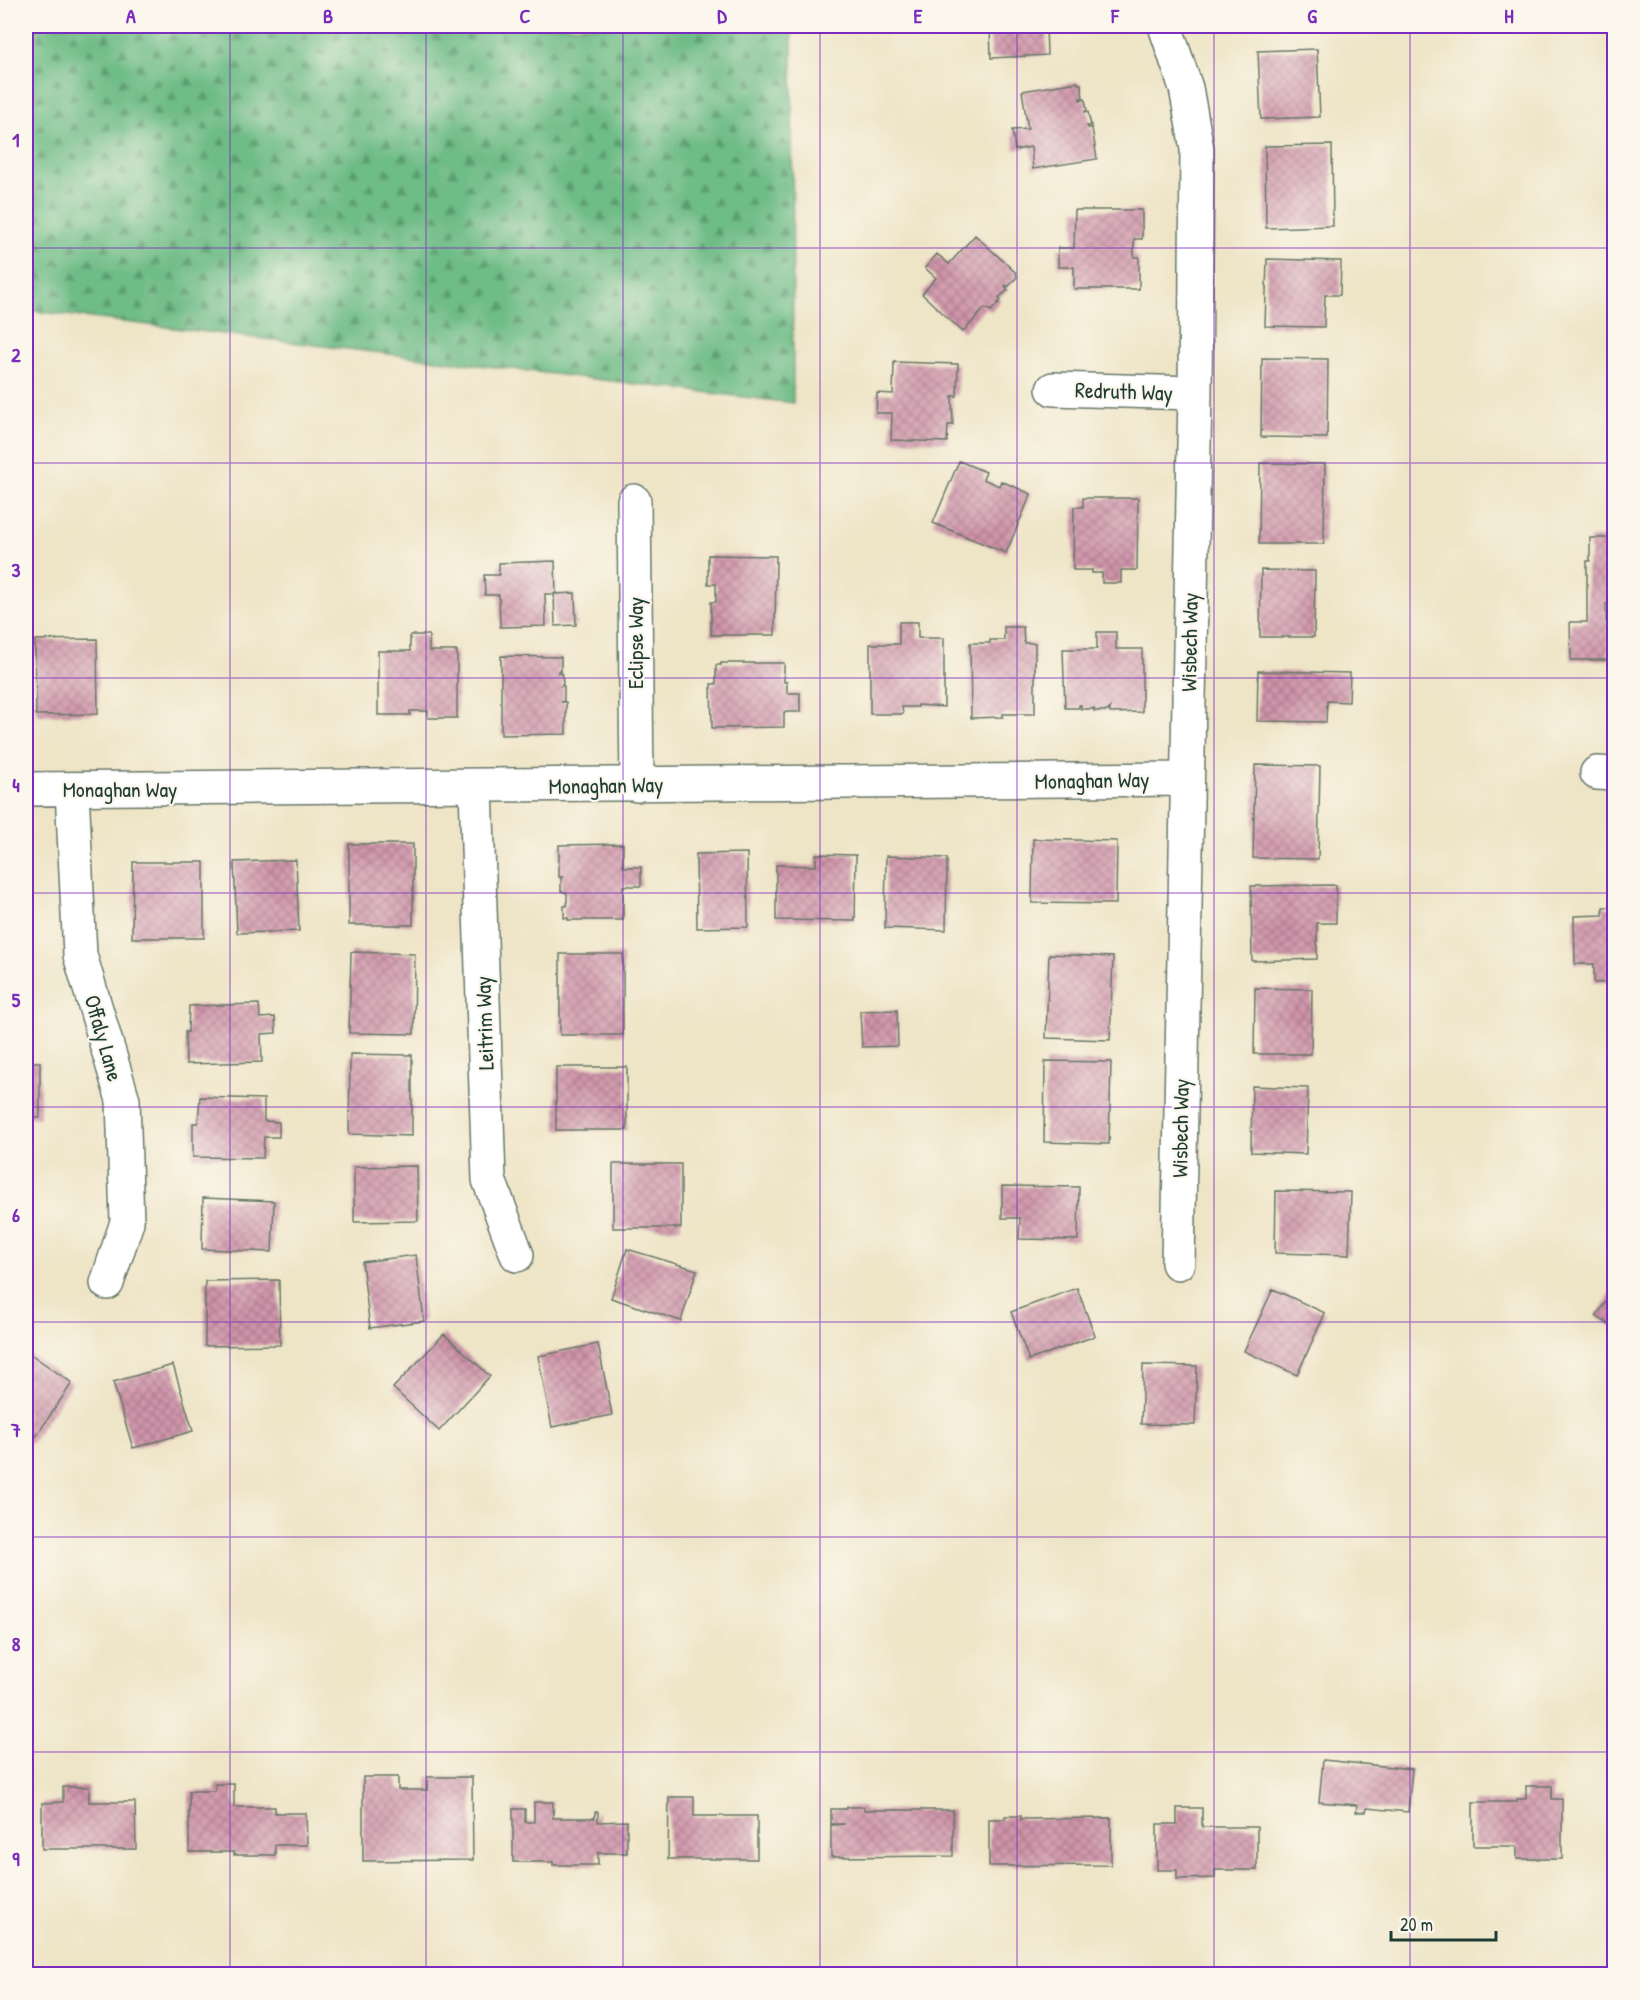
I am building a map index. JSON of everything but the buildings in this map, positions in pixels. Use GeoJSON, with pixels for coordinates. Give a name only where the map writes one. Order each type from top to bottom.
{"type":"FeatureCollection","features":[{"type":"Feature","properties":{"kind":"street","name":"Wisbech Way"},"geometry":{"type":"LineString","coordinates":[[1165,26],[1186,88],[1197,149],[1195,393],[1178,1263]]}},
{"type":"Feature","properties":{"kind":"street","name":"Redruth Way"},"geometry":{"type":"LineString","coordinates":[[1053,389],[1195,393]]}},
{"type":"Feature","properties":{"kind":"street","name":"Eclipse Way"},"geometry":{"type":"LineString","coordinates":[[634,501],[637,785]]}},
{"type":"Feature","properties":{"kind":"street","name":"Monaghan Way"},"geometry":{"type":"LineString","coordinates":[[26,789],[476,787],[1186,779]]}},
{"type":"Feature","properties":{"kind":"street","name":"Leitrim Way"},"geometry":{"type":"LineString","coordinates":[[476,787],[489,1180],[517,1254]]}},
{"type":"Feature","properties":{"kind":"street","name":"Offaly Lane"},"geometry":{"type":"LineString","coordinates":[[72,790],[80,955],[123,1100],[127,1222],[106,1283]]}},
{"type":"Feature","properties":{"kind":"green space"},"geometry":{"type":"Polygon","coordinates":[[[26,26],[792,26],[793,403],[26,310],[26,26]]]}}]}
